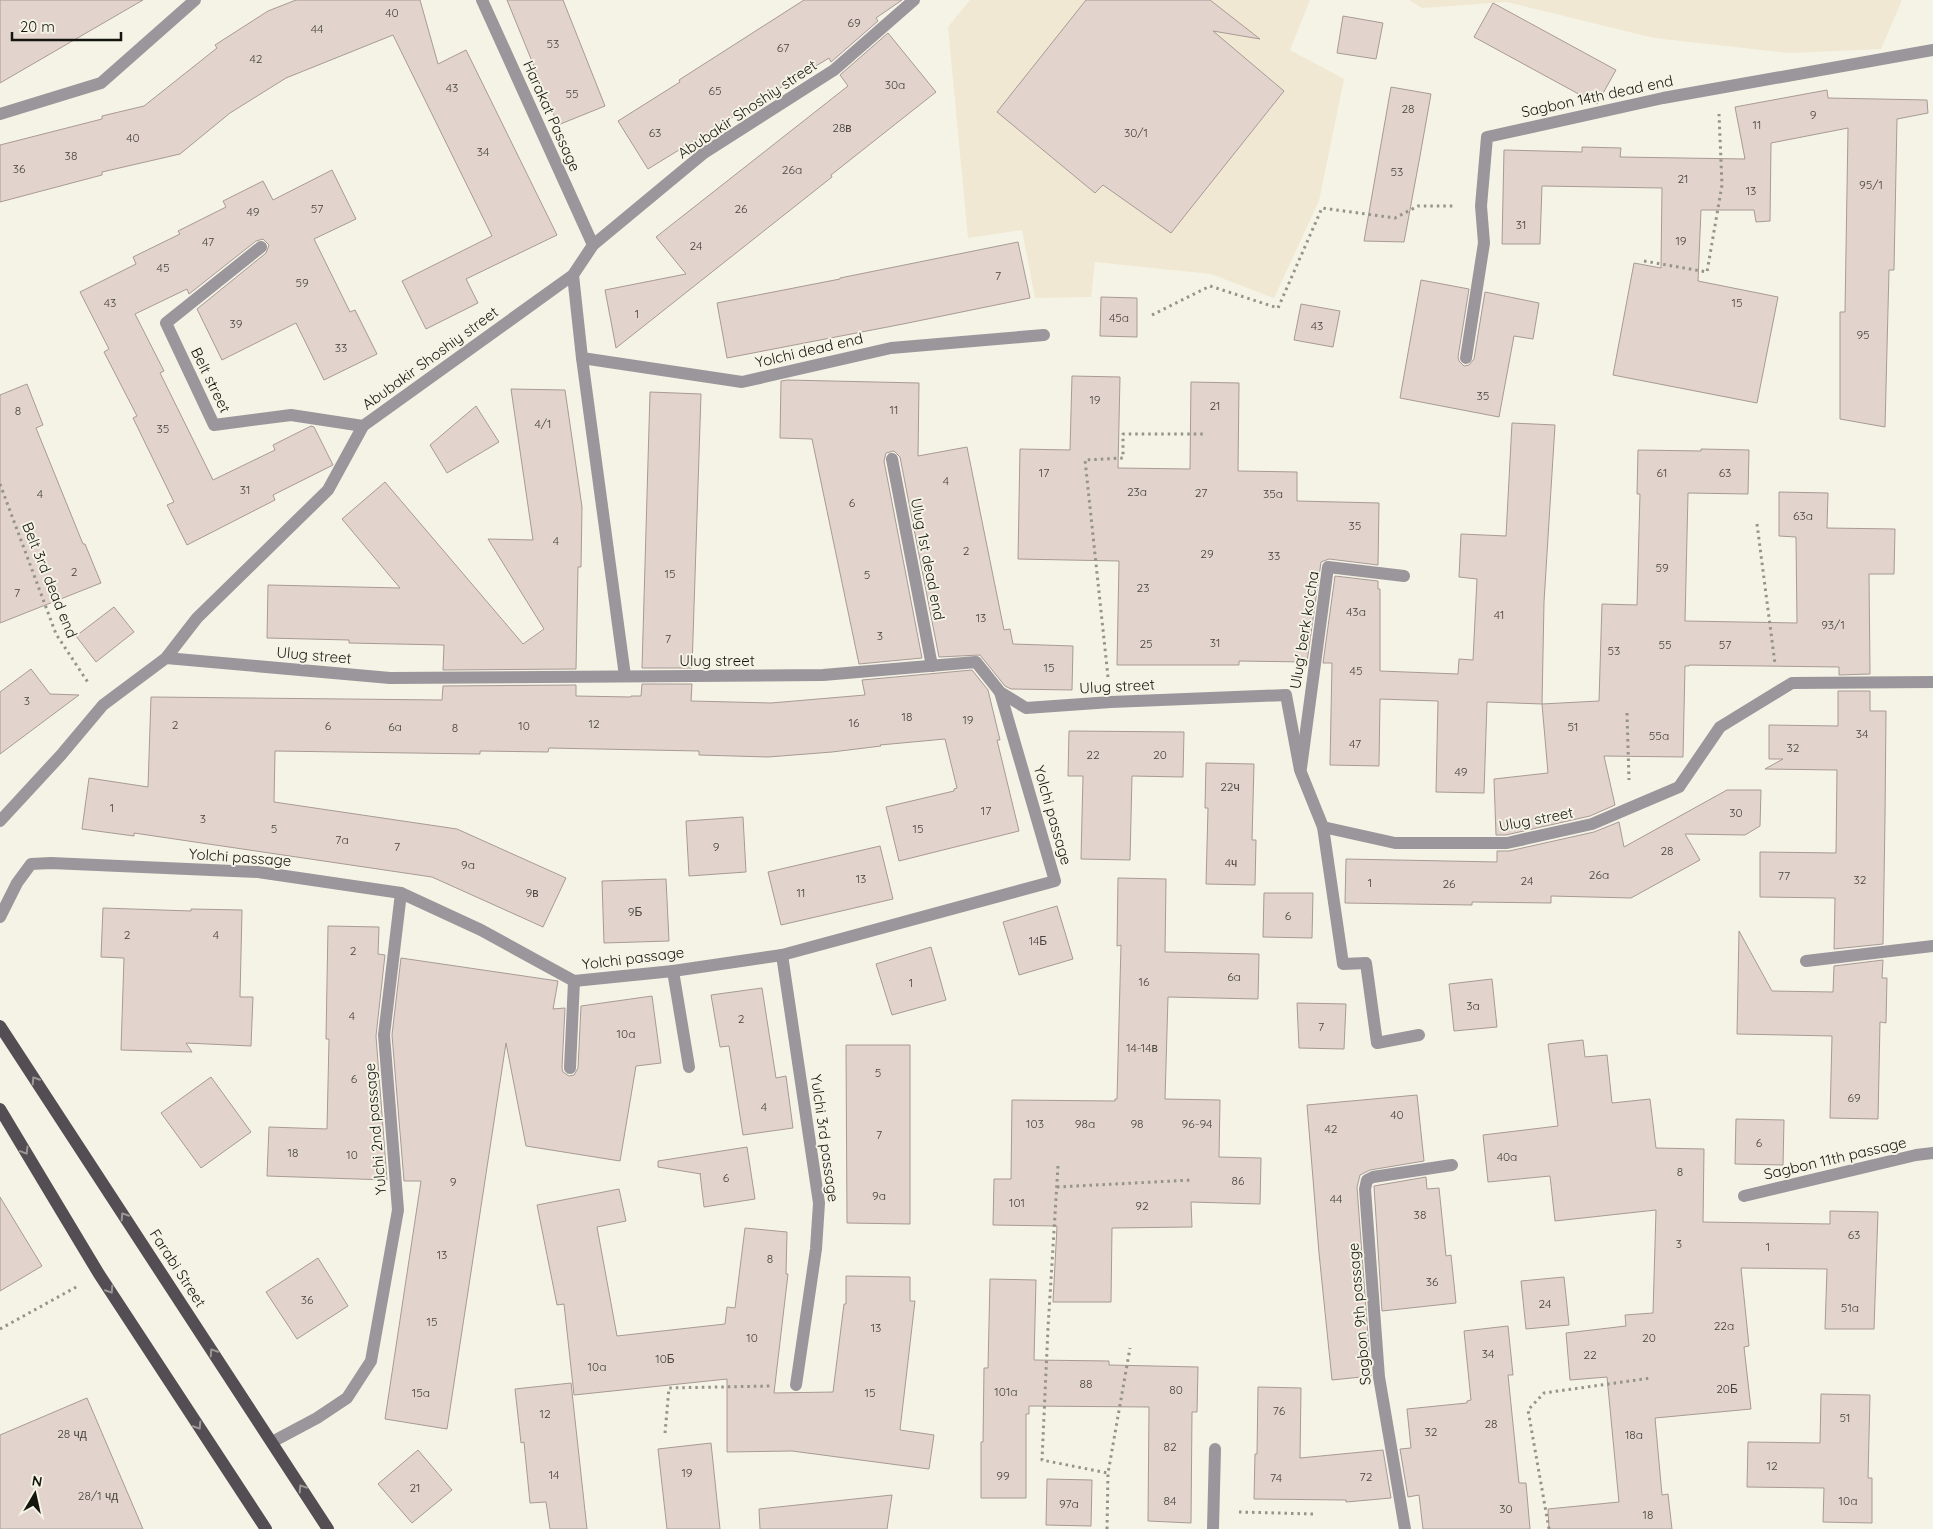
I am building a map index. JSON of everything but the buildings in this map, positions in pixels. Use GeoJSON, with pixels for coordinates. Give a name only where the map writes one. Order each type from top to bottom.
{"type":"FeatureCollection","features":[{"type":"Feature","properties":{"kind":"main road","name":"Farabi Street"},"geometry":{"type":"LineString","coordinates":[[0,1026],[328,1529]]}},
{"type":"Feature","properties":{"kind":"main road"},"geometry":{"type":"LineString","coordinates":[[0,1109],[99,1274],[266,1529]]}},
{"type":"Feature","properties":{"kind":"street"},"geometry":{"type":"LineString","coordinates":[[0,114],[101,83],[195,0]]}},
{"type":"Feature","properties":{"kind":"street","name":"Harakat Passage"},"geometry":{"type":"LineString","coordinates":[[482,0],[593,245]]}},
{"type":"Feature","properties":{"kind":"street","name":"Abubakir Shoshiy street"},"geometry":{"type":"LineString","coordinates":[[0,821],[103,706],[166,658],[197,618],[328,490],[363,426],[573,275],[593,245],[704,153],[834,70],[914,0]]}},
{"type":"Feature","properties":{"kind":"street","name":"Sagbon 14th dead end"},"geometry":{"type":"LineString","coordinates":[[1466,358],[1484,243],[1481,206],[1487,137],[1663,98],[1933,50]]}},
{"type":"Feature","properties":{"kind":"street","name":"Belt street"},"geometry":{"type":"LineString","coordinates":[[261,247],[166,323],[214,425],[291,415],[363,426]]}},
{"type":"Feature","properties":{"kind":"street"},"geometry":{"type":"LineString","coordinates":[[573,275],[582,358],[625,676]]}},
{"type":"Feature","properties":{"kind":"street","name":"Yolchi dead end"},"geometry":{"type":"LineString","coordinates":[[582,358],[742,382],[891,348],[1044,336]]}},
{"type":"Feature","properties":{"kind":"street","name":"Ulug 1st dead end"},"geometry":{"type":"LineString","coordinates":[[892,459],[932,666]]}},
{"type":"Feature","properties":{"kind":"street","name":"Ulug' berk ko'cha"},"geometry":{"type":"LineString","coordinates":[[1300,770],[1328,567],[1404,576]]}},
{"type":"Feature","properties":{"kind":"street","name":"Ulug street"},"geometry":{"type":"LineString","coordinates":[[166,658],[390,678],[823,675],[976,662],[1000,692],[1026,708],[1111,702],[1286,695],[1300,770],[1323,827],[1396,843],[1507,843],[1592,824],[1678,787],[1720,727],[1792,683],[1933,682]]}},
{"type":"Feature","properties":{"kind":"street","name":"Yolchi passage"},"geometry":{"type":"LineString","coordinates":[[0,917],[17,883],[31,864],[51,863],[258,872],[401,892],[481,930],[574,982],[672,971],[782,955],[1055,880],[1000,692]]}},
{"type":"Feature","properties":{"kind":"street"},"geometry":{"type":"LineString","coordinates":[[1323,827],[1343,964],[1366,963],[1377,1043],[1419,1035]]}},
{"type":"Feature","properties":{"kind":"street"},"geometry":{"type":"LineString","coordinates":[[272,1442],[317,1418],[347,1398],[371,1361],[398,1210],[384,1035],[401,892]]}},
{"type":"Feature","properties":{"kind":"street"},"geometry":{"type":"LineString","coordinates":[[1806,961],[1933,946]]}},
{"type":"Feature","properties":{"kind":"street","name":"Yulchi 3rd passage"},"geometry":{"type":"LineString","coordinates":[[782,955],[819,1203],[816,1249],[796,1385]]}},
{"type":"Feature","properties":{"kind":"street"},"geometry":{"type":"LineString","coordinates":[[672,971],[689,1066]]}},
{"type":"Feature","properties":{"kind":"street"},"geometry":{"type":"LineString","coordinates":[[570,1068],[574,982]]}},
{"type":"Feature","properties":{"kind":"street","name":"Sagbon 11th passage"},"geometry":{"type":"LineString","coordinates":[[1744,1196],[1916,1155],[1933,1153]]}},
{"type":"Feature","properties":{"kind":"street","name":"Sagbon 9th passage"},"geometry":{"type":"LineString","coordinates":[[1405,1529],[1379,1377],[1365,1189],[1367,1180],[1373,1177],[1452,1166]]}},
{"type":"Feature","properties":{"kind":"street"},"geometry":{"type":"LineString","coordinates":[[1213,1529],[1215,1449]]}},
{"type":"Feature","properties":{"kind":"path"},"geometry":{"type":"LineString","coordinates":[[1644,261],[1707,272],[1722,185],[1717,88]]}},
{"type":"Feature","properties":{"kind":"path"},"geometry":{"type":"LineString","coordinates":[[1152,315],[1210,286],[1278,308],[1322,208],[1395,218],[1418,206],[1481,206]]}},
{"type":"Feature","properties":{"kind":"path"},"geometry":{"type":"LineString","coordinates":[[1111,702],[1085,460],[1123,458],[1123,434],[1205,434]]}},
{"type":"Feature","properties":{"kind":"path","name":"Belt 3rd dead end"},"geometry":{"type":"LineString","coordinates":[[0,484],[56,634],[103,706]]}},
{"type":"Feature","properties":{"kind":"path"},"geometry":{"type":"LineString","coordinates":[[1757,524],[1778,692]]}},
{"type":"Feature","properties":{"kind":"path"},"geometry":{"type":"LineString","coordinates":[[1628,713],[1630,808]]}},
{"type":"Feature","properties":{"kind":"path"},"geometry":{"type":"LineString","coordinates":[[1058,1166],[1042,1460],[1108,1473]]}},
{"type":"Feature","properties":{"kind":"path"},"geometry":{"type":"LineString","coordinates":[[1057,1187],[1192,1180]]}},
{"type":"Feature","properties":{"kind":"path"},"geometry":{"type":"LineString","coordinates":[[0,1329],[46,1306],[99,1274]]}},
{"type":"Feature","properties":{"kind":"path"},"geometry":{"type":"LineString","coordinates":[[1107,1529],[1108,1473],[1130,1348]]}},
{"type":"Feature","properties":{"kind":"path"},"geometry":{"type":"LineString","coordinates":[[1549,1529],[1528,1410],[1544,1393],[1651,1378]]}},
{"type":"Feature","properties":{"kind":"path"},"geometry":{"type":"LineString","coordinates":[[665,1433],[669,1388],[796,1385]]}},
{"type":"Feature","properties":{"kind":"path"},"geometry":{"type":"LineString","coordinates":[[1214,1511],[1314,1514]]}},
{"type":"Feature","properties":{"kind":"shaded area"},"geometry":{"type":"Polygon","coordinates":[[[970,0],[1310,0],[1290,50],[1344,79],[1319,201],[1274,298],[1211,274],[1095,262],[1091,297],[1035,298],[1022,230],[968,238],[948,27],[970,0]]]}},
{"type":"Feature","properties":{"kind":"shaded area"},"geometry":{"type":"Polygon","coordinates":[[[1409,0],[1902,0],[1881,49],[1790,53],[1654,38],[1507,2],[1422,8],[1409,0]]]}}]}
